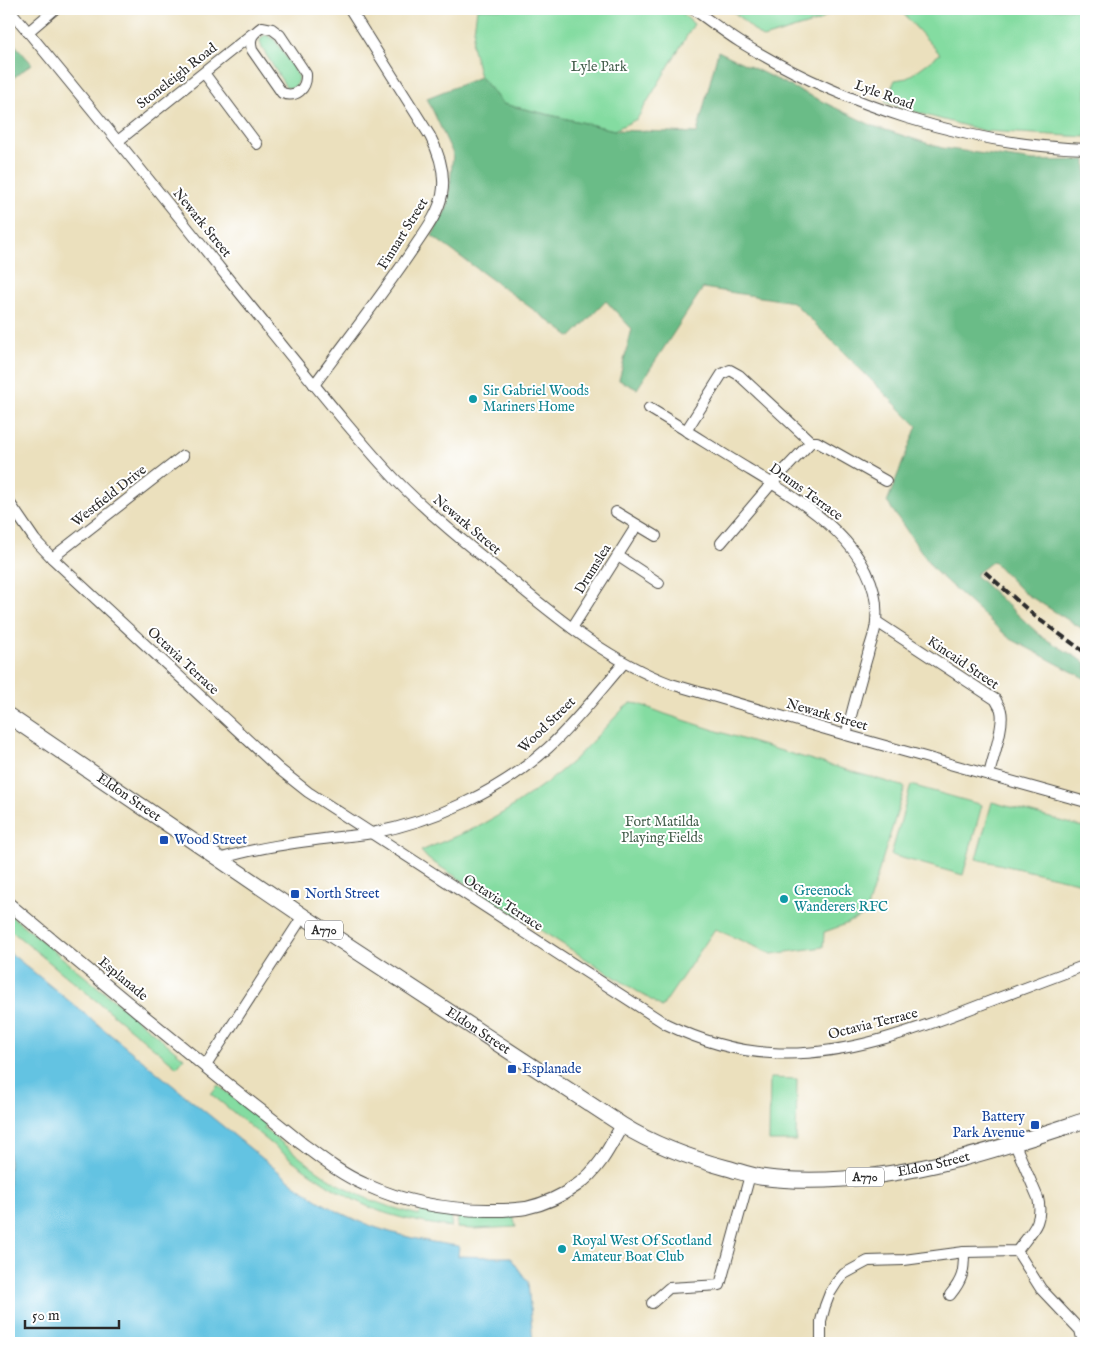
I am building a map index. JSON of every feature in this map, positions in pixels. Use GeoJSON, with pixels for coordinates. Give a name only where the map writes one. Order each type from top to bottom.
{"type":"FeatureCollection","features":[{"type":"Feature","properties":{"kind":"main road","name":"Eldon Street"},"geometry":{"type":"LineString","coordinates":[[9,716],[303,916],[622,1125],[643,1138],[678,1153],[750,1175],[813,1180],[868,1177],[956,1160],[1086,1120]]}},
{"type":"Feature","properties":{"kind":"street","name":"Newark Street"},"geometry":{"type":"LineString","coordinates":[[9,9],[314,385],[394,478],[419,503],[508,578],[572,628],[624,663],[654,678],[846,735],[1086,802]]}},
{"type":"Feature","properties":{"kind":"street"},"geometry":{"type":"LineString","coordinates":[[28,32],[55,9]]}},
{"type":"Feature","properties":{"kind":"street","name":"Finnart Street"},"geometry":{"type":"LineString","coordinates":[[314,385],[403,264],[434,217],[442,197],[443,187],[442,166],[430,136],[350,9]]}},
{"type":"Feature","properties":{"kind":"street","name":"Lyle Road"},"geometry":{"type":"LineString","coordinates":[[693,9],[740,42],[806,78],[871,106],[936,126],[998,140],[1058,148],[1086,149]]}},
{"type":"Feature","properties":{"kind":"street"},"geometry":{"type":"LineString","coordinates":[[262,27],[272,29],[280,35],[306,74],[307,79],[302,90],[297,94],[289,96],[282,93],[252,50],[250,42],[253,33],[262,27]]}},
{"type":"Feature","properties":{"kind":"street","name":"Stoneleigh Road"},"geometry":{"type":"LineString","coordinates":[[118,141],[253,33]]}},
{"type":"Feature","properties":{"kind":"street"},"geometry":{"type":"LineString","coordinates":[[204,73],[257,144]]}},
{"type":"Feature","properties":{"kind":"street"},"geometry":{"type":"LineString","coordinates":[[686,431],[722,374],[730,370],[739,375],[811,442],[817,442],[886,481]]}},
{"type":"Feature","properties":{"kind":"street","name":"Drums Terrace"},"geometry":{"type":"LineString","coordinates":[[649,408],[772,483],[833,526],[864,566],[873,588],[876,622],[846,735]]}},
{"type":"Feature","properties":{"kind":"street"},"geometry":{"type":"LineString","coordinates":[[721,543],[772,483],[811,442]]}},
{"type":"Feature","properties":{"kind":"street","name":"Westfield Drive"},"geometry":{"type":"LineString","coordinates":[[52,558],[183,456]]}},
{"type":"Feature","properties":{"kind":"street","name":"Octavia Terrace"},"geometry":{"type":"LineString","coordinates":[[9,502],[36,540],[52,558],[279,768],[308,792],[370,834],[666,1024],[686,1034],[741,1050],[796,1054],[826,1051],[857,1045],[940,1020],[1086,965]]}},
{"type":"Feature","properties":{"kind":"street"},"geometry":{"type":"LineString","coordinates":[[616,512],[656,536]]}},
{"type":"Feature","properties":{"kind":"street","name":"Drumslea"},"geometry":{"type":"LineString","coordinates":[[572,628],[637,525]]}},
{"type":"Feature","properties":{"kind":"street"},"geometry":{"type":"LineString","coordinates":[[618,556],[659,583]]}},
{"type":"Feature","properties":{"kind":"street","name":"Kincaid Street"},"geometry":{"type":"LineString","coordinates":[[876,622],[996,700],[1001,711],[1002,720],[989,775]]}},
{"type":"Feature","properties":{"kind":"street","name":"Wood Street"},"geometry":{"type":"LineString","coordinates":[[219,859],[243,851],[370,834],[404,826],[456,807],[488,791],[521,769],[547,748],[569,727],[624,663]]}},
{"type":"Feature","properties":{"kind":"street","name":"Esplanade"},"geometry":{"type":"LineString","coordinates":[[9,904],[205,1067],[330,1166],[362,1184],[392,1196],[418,1203],[475,1210],[524,1208],[544,1203],[578,1185],[593,1172],[605,1156],[622,1125]]}},
{"type":"Feature","properties":{"kind":"street"},"geometry":{"type":"LineString","coordinates":[[205,1067],[303,916]]}},
{"type":"Feature","properties":{"kind":"street"},"geometry":{"type":"LineString","coordinates":[[1014,1142],[1040,1206],[1040,1217],[1036,1226],[1017,1251]]}},
{"type":"Feature","properties":{"kind":"street"},"geometry":{"type":"LineString","coordinates":[[652,1303],[669,1288],[720,1285],[750,1175]]}},
{"type":"Feature","properties":{"kind":"street"},"geometry":{"type":"LineString","coordinates":[[821,1343],[822,1321],[830,1293],[844,1274],[857,1266],[868,1261],[904,1260],[964,1252],[1017,1251]]}},
{"type":"Feature","properties":{"kind":"street"},"geometry":{"type":"LineString","coordinates":[[1017,1251],[1041,1289],[1080,1330],[1083,1343]]}},
{"type":"Feature","properties":{"kind":"street"},"geometry":{"type":"LineString","coordinates":[[950,1295],[960,1283],[964,1271],[964,1252]]}},
{"type":"Feature","properties":{"kind":"green space","name":"Lyle Park"},"geometry":{"type":"Polygon","coordinates":[[[477,9],[677,9],[694,24],[637,119],[614,130],[503,104],[480,77],[472,45],[477,9]]]}},
{"type":"Feature","properties":{"kind":"green space"},"geometry":{"type":"Polygon","coordinates":[[[730,9],[836,9],[819,21],[763,38],[730,9]]]}},
{"type":"Feature","properties":{"kind":"green space"},"geometry":{"type":"Polygon","coordinates":[[[899,9],[1086,9],[1086,137],[985,131],[885,102],[895,80],[907,78],[940,54],[899,9]]]}},
{"type":"Feature","properties":{"kind":"green space"},"geometry":{"type":"Polygon","coordinates":[[[266,35],[274,39],[299,77],[294,88],[286,87],[262,48],[260,41],[266,35]]]}},
{"type":"Feature","properties":{"kind":"green space"},"geometry":{"type":"Polygon","coordinates":[[[11,40],[32,64],[9,81],[9,41],[11,40]]]}},
{"type":"Feature","properties":{"kind":"green space"},"geometry":{"type":"Polygon","coordinates":[[[718,51],[873,126],[942,148],[1033,161],[1086,160],[1086,428],[1077,435],[1086,445],[1086,631],[1023,592],[993,561],[975,575],[1042,637],[1086,663],[1086,679],[1009,638],[934,570],[887,502],[917,426],[793,302],[703,288],[637,389],[619,380],[632,329],[606,301],[571,337],[432,236],[448,206],[453,154],[427,98],[480,77],[503,104],[614,130],[697,133],[718,51]]]}},
{"type":"Feature","properties":{"kind":"green space","name":"Fort Matilda Playing Fields"},"geometry":{"type":"Polygon","coordinates":[[[631,703],[639,704],[751,742],[905,787],[865,915],[824,932],[823,947],[772,954],[715,929],[662,1007],[428,859],[421,851],[480,826],[506,811],[550,780],[574,760],[631,703]]]}},
{"type":"Feature","properties":{"kind":"green space"},"geometry":{"type":"Polygon","coordinates":[[[911,785],[982,805],[963,875],[891,855],[911,785]]]}},
{"type":"Feature","properties":{"kind":"green space"},"geometry":{"type":"Polygon","coordinates":[[[992,802],[1086,828],[1086,870],[1082,883],[976,859],[992,802]]]}},
{"type":"Feature","properties":{"kind":"green space"},"geometry":{"type":"Polygon","coordinates":[[[9,914],[184,1058],[177,1067],[9,929],[9,914]]]}},
{"type":"Feature","properties":{"kind":"green space"},"geometry":{"type":"Polygon","coordinates":[[[770,1078],[797,1079],[796,1141],[769,1141],[770,1078]]]}},
{"type":"Feature","properties":{"kind":"green space"},"geometry":{"type":"Polygon","coordinates":[[[218,1085],[266,1124],[264,1128],[284,1145],[339,1185],[367,1199],[410,1213],[419,1215],[420,1210],[452,1215],[451,1227],[409,1220],[379,1211],[326,1184],[287,1156],[211,1094],[218,1085]]]}},
{"type":"Feature","properties":{"kind":"green space"},"geometry":{"type":"Polygon","coordinates":[[[513,1215],[516,1227],[457,1228],[458,1216],[513,1215]]]}},
{"type":"Feature","properties":{"kind":"water"},"geometry":{"type":"Polygon","coordinates":[[[9,952],[283,1175],[332,1209],[367,1224],[403,1236],[459,1246],[458,1256],[510,1257],[528,1282],[533,1343],[9,1343],[9,952]]]}},
{"type":"Feature","properties":{"kind":"railway"},"geometry":{"type":"LineString","coordinates":[[985,572],[1037,618],[1086,653]]}},
{"type":"Feature","properties":{"kind":"place","name":"Sir Gabriel Woods Mariners Home"},"geometry":{"type":"Point","coordinates":[473,399]}},
{"type":"Feature","properties":{"kind":"place","name":"Wood Street"},"geometry":{"type":"Point","coordinates":[164,840]}},
{"type":"Feature","properties":{"kind":"place","name":"North Street"},"geometry":{"type":"Point","coordinates":[295,894]}},
{"type":"Feature","properties":{"kind":"place","name":"Greenock Wanderers RFC"},"geometry":{"type":"Point","coordinates":[784,899]}},
{"type":"Feature","properties":{"kind":"place","name":"Esplanade"},"geometry":{"type":"Point","coordinates":[512,1069]}},
{"type":"Feature","properties":{"kind":"place","name":"Battery Park Avenue"},"geometry":{"type":"Point","coordinates":[1035,1125]}},
{"type":"Feature","properties":{"kind":"place","name":"Royal West Of Scotland Amateur Boat Club"},"geometry":{"type":"Point","coordinates":[562,1249]}}]}
